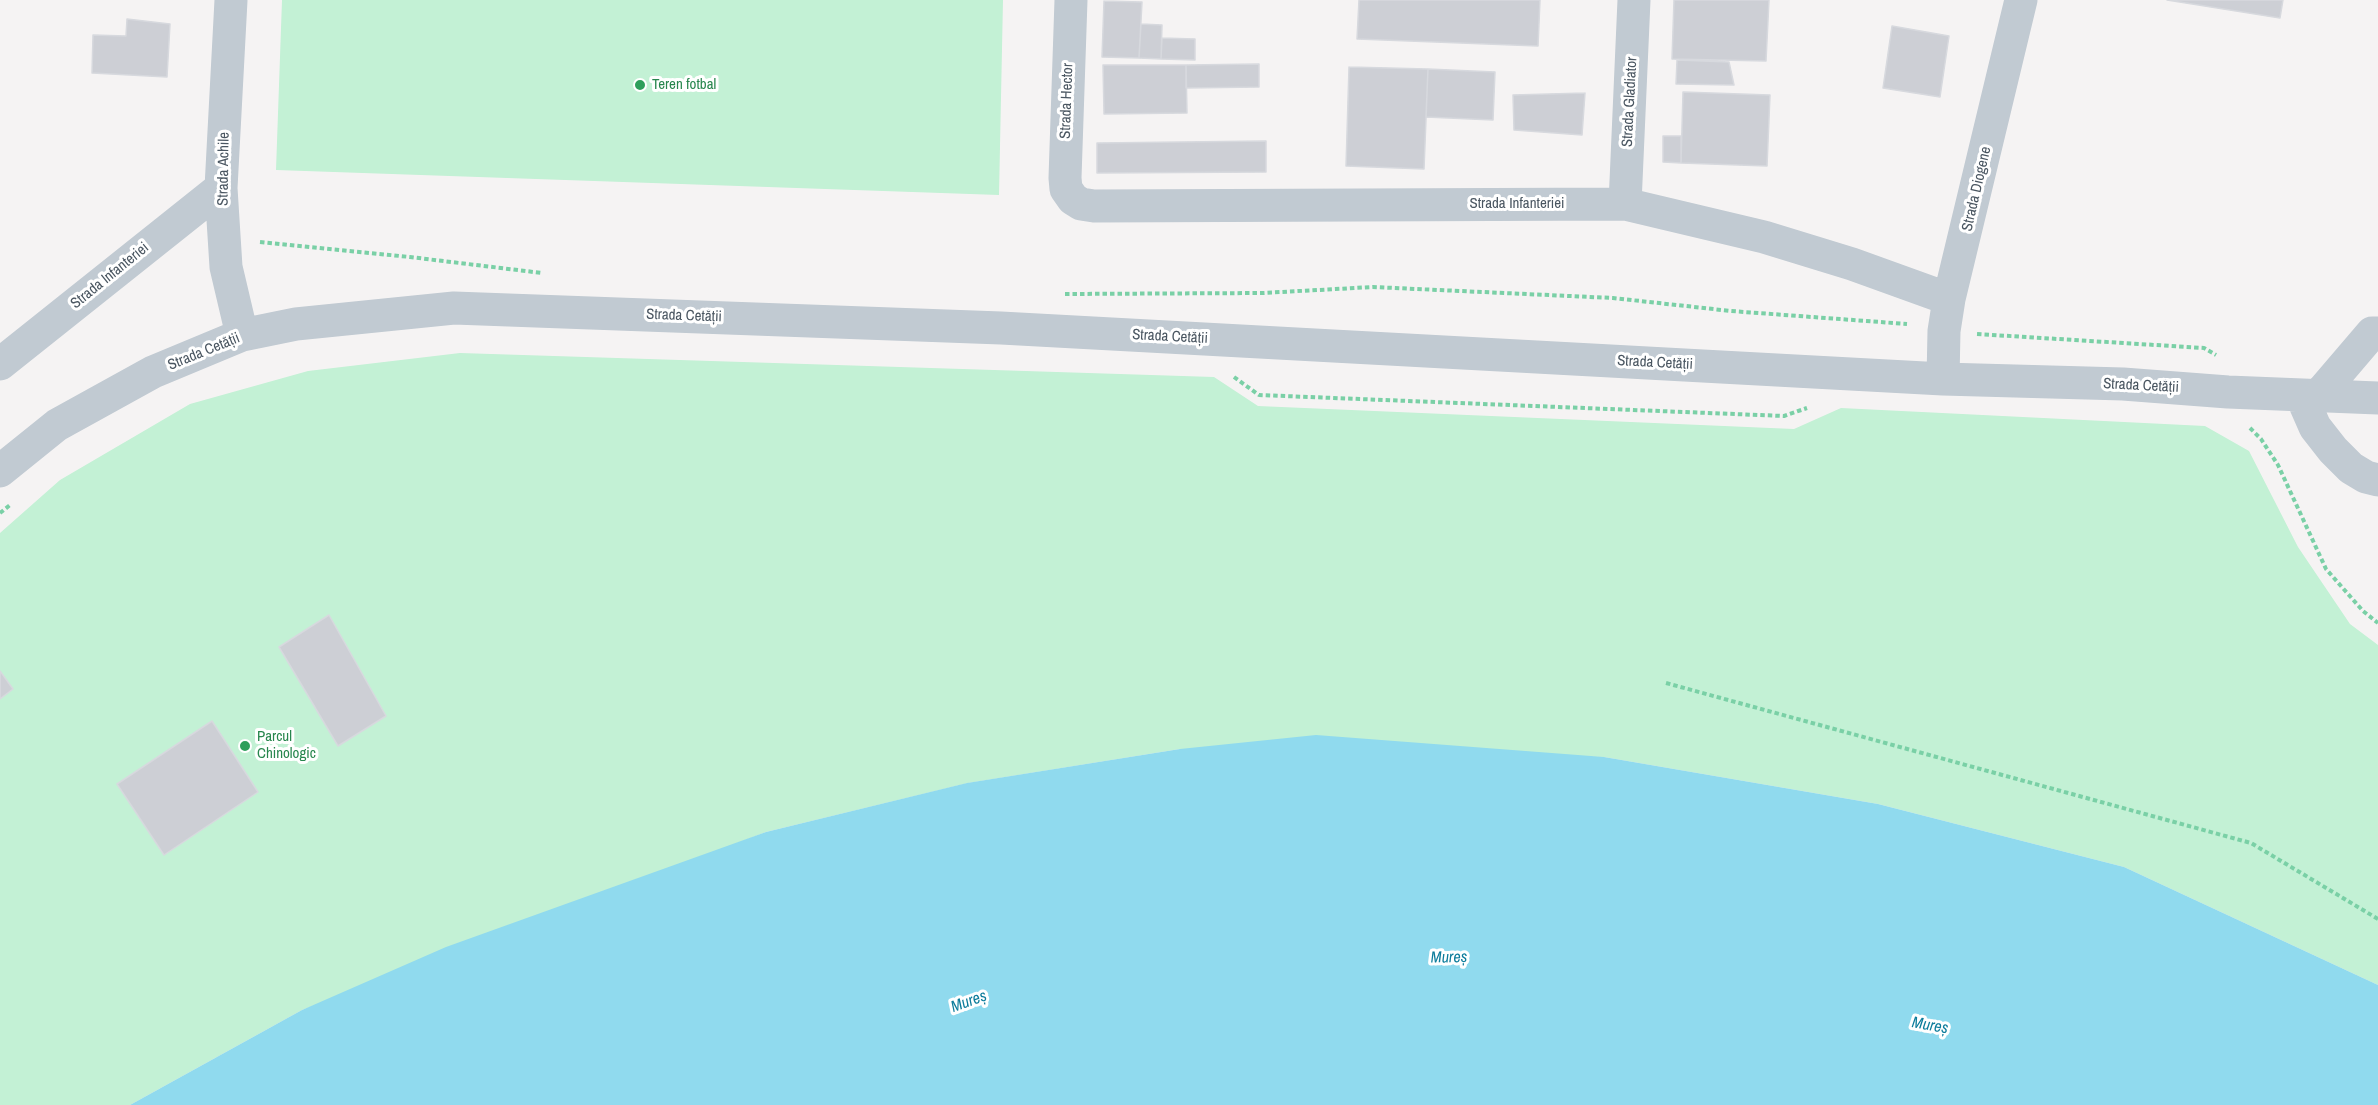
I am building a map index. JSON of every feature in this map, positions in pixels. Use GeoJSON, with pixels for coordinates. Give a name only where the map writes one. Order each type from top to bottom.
{"type":"FeatureCollection","features":[{"type":"Feature","properties":{"kind":"street","name":"Strada Achile"},"geometry":{"type":"LineString","coordinates":[[231,0],[221,188],[226,267],[242,335]]}},
{"type":"Feature","properties":{"kind":"street","name":"Strada Hector"},"geometry":{"type":"LineString","coordinates":[[1071,0],[1065,178],[1066,189],[1073,199]]}},
{"type":"Feature","properties":{"kind":"street","name":"Strada Gladiator"},"geometry":{"type":"LineString","coordinates":[[1625,204],[1634,0]]}},
{"type":"Feature","properties":{"kind":"street","name":"Strada Diogene"},"geometry":{"type":"LineString","coordinates":[[1942,379],[1944,331],[1949,299],[2021,0]]}},
{"type":"Feature","properties":{"kind":"street","name":"Strada Infanteriei"},"geometry":{"type":"LineString","coordinates":[[0,364],[221,188]]}},
{"type":"Feature","properties":{"kind":"street","name":"Strada Infanteriei"},"geometry":{"type":"LineString","coordinates":[[1073,199],[1081,204],[1094,206],[1625,204],[1764,237],[1852,264],[1949,299]]}},
{"type":"Feature","properties":{"kind":"street","name":"Strada Cetății"},"geometry":{"type":"LineString","coordinates":[[0,471],[57,425],[153,372],[242,335],[296,324],[454,308],[1001,328],[1942,379],[2123,384],[2228,392],[2378,398]]}},
{"type":"Feature","properties":{"kind":"street"},"geometry":{"type":"LineString","coordinates":[[2376,330],[2310,395],[2315,427],[2333,450],[2351,468],[2378,480]]}},
{"type":"Feature","properties":{"kind":"path"},"geometry":{"type":"LineString","coordinates":[[257,242],[552,274]]}},
{"type":"Feature","properties":{"kind":"path"},"geometry":{"type":"LineString","coordinates":[[1063,294],[1179,295],[1373,287],[1405,288],[1613,298],[1731,310],[1896,322],[1934,327],[1944,331],[2204,348],[2218,357],[2237,415],[2261,439],[2278,465],[2326,568],[2363,611],[2378,623]]}},
{"type":"Feature","properties":{"kind":"path"},"geometry":{"type":"LineString","coordinates":[[1227,372],[1259,395],[1784,416],[1815,404]]}},
{"type":"Feature","properties":{"kind":"path"},"geometry":{"type":"LineString","coordinates":[[0,513],[17,500]]}},
{"type":"Feature","properties":{"kind":"path"},"geometry":{"type":"LineString","coordinates":[[1666,683],[2251,843],[2378,919]]}},
{"type":"Feature","properties":{"kind":"green space","name":"Teren fotbal"},"geometry":{"type":"Polygon","coordinates":[[[282,0],[1003,0],[999,195],[276,170],[282,0]]]}},
{"type":"Feature","properties":{"kind":"green space"},"geometry":{"type":"Polygon","coordinates":[[[460,353],[1214,377],[1258,406],[1794,429],[1841,408],[2205,426],[2249,451],[2298,547],[2350,624],[2378,645],[2378,985],[2124,867],[1878,804],[1604,757],[1180,749],[968,783],[766,832],[302,1010],[130,1105],[0,1105],[0,533],[60,480],[190,404],[308,371],[460,353]]]}},
{"type":"Feature","properties":{"kind":"water","name":"Mureș"},"geometry":{"type":"Polygon","coordinates":[[[1316,735],[1604,757],[1878,804],[2124,867],[2378,985],[2378,1105],[130,1105],[302,1010],[446,947],[766,832],[967,783],[1180,749],[1316,735]]]}},
{"type":"Feature","properties":{"kind":"building"},"geometry":{"type":"Polygon","coordinates":[[[1359,0],[1540,0],[1538,46],[1357,39],[1359,0]]]}},
{"type":"Feature","properties":{"kind":"building"},"geometry":{"type":"Polygon","coordinates":[[[1674,0],[1769,0],[1766,61],[1672,59],[1674,0]]]}},
{"type":"Feature","properties":{"kind":"building"},"geometry":{"type":"Polygon","coordinates":[[[2167,0],[2283,0],[2280,18],[2167,0]]]}},
{"type":"Feature","properties":{"kind":"building"},"geometry":{"type":"Polygon","coordinates":[[[1104,1],[1142,2],[1139,58],[1102,57],[1104,1]]]}},
{"type":"Feature","properties":{"kind":"building"},"geometry":{"type":"Polygon","coordinates":[[[127,19],[170,24],[167,77],[92,73],[93,35],[126,36],[127,19]]]}},
{"type":"Feature","properties":{"kind":"building"},"geometry":{"type":"Polygon","coordinates":[[[1141,24],[1162,25],[1161,59],[1139,58],[1141,24]]]}},
{"type":"Feature","properties":{"kind":"building"},"geometry":{"type":"Polygon","coordinates":[[[1892,26],[1949,36],[1940,97],[1883,88],[1892,26]]]}},
{"type":"Feature","properties":{"kind":"building"},"geometry":{"type":"Polygon","coordinates":[[[1162,38],[1195,39],[1195,60],[1161,59],[1162,38]]]}},
{"type":"Feature","properties":{"kind":"building"},"geometry":{"type":"Polygon","coordinates":[[[1677,60],[1729,62],[1734,85],[1676,84],[1677,60]]]}},
{"type":"Feature","properties":{"kind":"building"},"geometry":{"type":"Polygon","coordinates":[[[1259,64],[1259,87],[1186,88],[1186,65],[1259,64]]]}},
{"type":"Feature","properties":{"kind":"building"},"geometry":{"type":"Polygon","coordinates":[[[1103,65],[1186,65],[1187,113],[1104,114],[1103,65]]]}},
{"type":"Feature","properties":{"kind":"building"},"geometry":{"type":"Polygon","coordinates":[[[1349,67],[1428,69],[1424,169],[1346,166],[1349,67]]]}},
{"type":"Feature","properties":{"kind":"building"},"geometry":{"type":"Polygon","coordinates":[[[1428,69],[1495,72],[1493,120],[1426,117],[1428,69]]]}},
{"type":"Feature","properties":{"kind":"building"},"geometry":{"type":"Polygon","coordinates":[[[1683,92],[1770,95],[1767,166],[1681,163],[1683,92]]]}},
{"type":"Feature","properties":{"kind":"building"},"geometry":{"type":"Polygon","coordinates":[[[1585,93],[1582,135],[1514,130],[1513,95],[1585,93]]]}},
{"type":"Feature","properties":{"kind":"building"},"geometry":{"type":"Polygon","coordinates":[[[1663,136],[1681,136],[1681,163],[1663,162],[1663,136]]]}},
{"type":"Feature","properties":{"kind":"building"},"geometry":{"type":"Polygon","coordinates":[[[1266,141],[1266,172],[1097,173],[1097,143],[1266,141]]]}},
{"type":"Feature","properties":{"kind":"building"},"geometry":{"type":"Polygon","coordinates":[[[329,615],[386,716],[338,746],[279,647],[329,615]]]}},
{"type":"Feature","properties":{"kind":"building"},"geometry":{"type":"Polygon","coordinates":[[[0,671],[13,689],[0,699],[0,671]]]}},
{"type":"Feature","properties":{"kind":"building"},"geometry":{"type":"Polygon","coordinates":[[[212,721],[258,792],[164,855],[117,784],[212,721]]]}},
{"type":"Feature","properties":{"kind":"place","name":"Teren fotbal"},"geometry":{"type":"Point","coordinates":[640,85]}},
{"type":"Feature","properties":{"kind":"place","name":"Parcul Chinologic"},"geometry":{"type":"Point","coordinates":[245,746]}}]}
